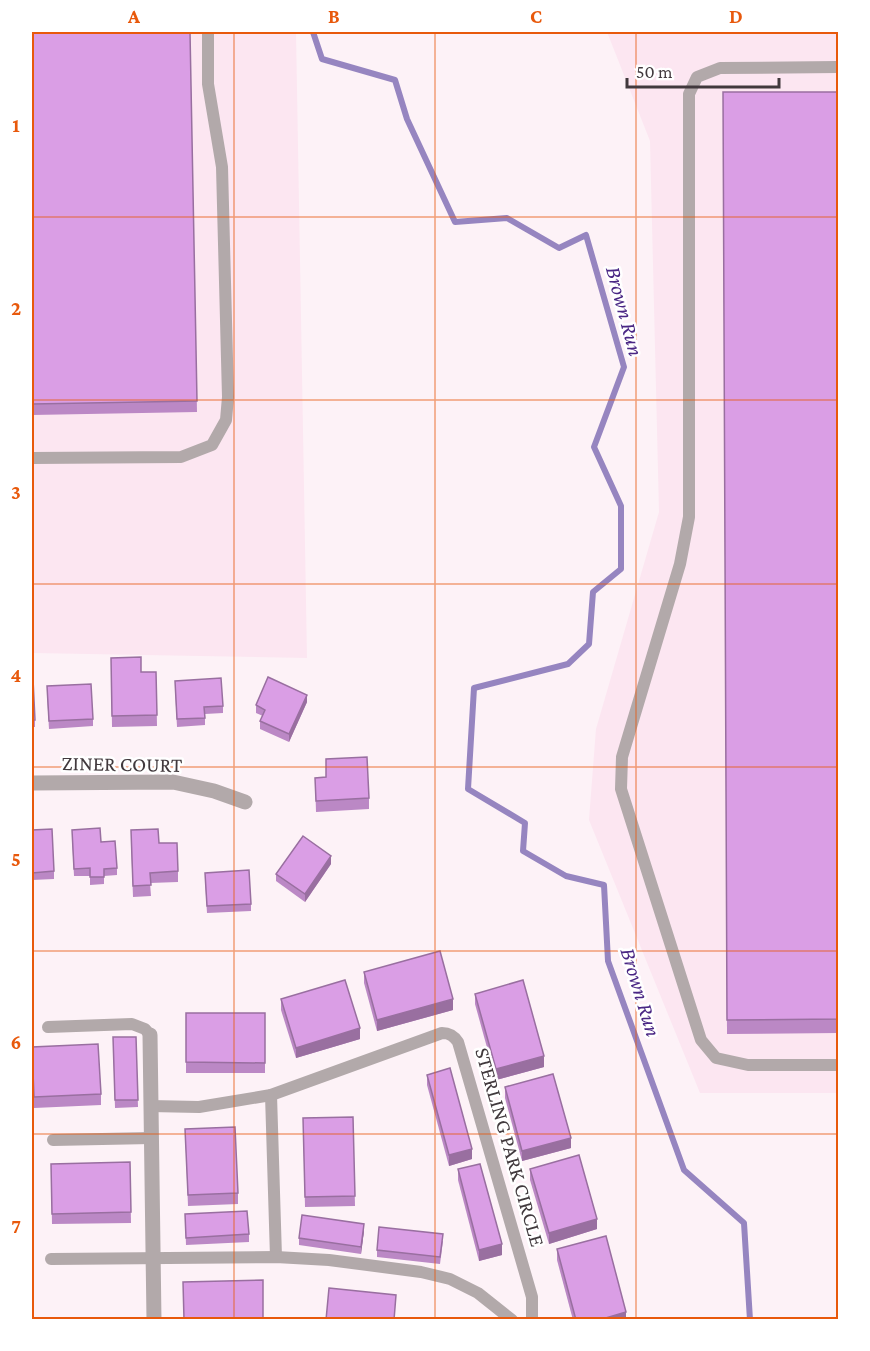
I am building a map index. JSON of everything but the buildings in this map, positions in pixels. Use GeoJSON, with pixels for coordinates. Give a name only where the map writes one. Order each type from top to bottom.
{"type":"FeatureCollection","features":[{"type":"Feature","properties":{"kind":"street","name":"ZINER COURT"},"geometry":{"type":"LineString","coordinates":[[32,783],[173,782],[245,801]]}},
{"type":"Feature","properties":{"kind":"street"},"geometry":{"type":"LineString","coordinates":[[150,1035],[154,1320]]}},
{"type":"Feature","properties":{"kind":"lane"},"geometry":{"type":"LineString","coordinates":[[32,458],[181,457],[213,445],[226,420],[228,385],[222,167],[208,84],[208,32]]}},
{"type":"Feature","properties":{"kind":"lane"},"geometry":{"type":"LineString","coordinates":[[838,67],[720,68],[697,76],[688,94],[689,517],[680,564],[622,758],[621,789],[701,1040],[716,1058],[748,1065],[838,1065]]}},
{"type":"Feature","properties":{"kind":"lane"},"geometry":{"type":"LineString","coordinates":[[48,1027],[132,1024],[145,1029],[150,1035]]}},
{"type":"Feature","properties":{"kind":"lane","name":"STERLING PARK CIRCLE"},"geometry":{"type":"LineString","coordinates":[[150,1106],[199,1107],[271,1095],[442,1033],[449,1033],[458,1042],[532,1297],[532,1320]]}},
{"type":"Feature","properties":{"kind":"lane"},"geometry":{"type":"LineString","coordinates":[[271,1095],[276,1257]]}},
{"type":"Feature","properties":{"kind":"lane"},"geometry":{"type":"LineString","coordinates":[[53,1140],[151,1138]]}},
{"type":"Feature","properties":{"kind":"lane"},"geometry":{"type":"LineString","coordinates":[[51,1259],[276,1257],[329,1260],[421,1272],[450,1279],[478,1293],[512,1320]]}},
{"type":"Feature","properties":{"kind":"shaded area"},"geometry":{"type":"Polygon","coordinates":[[[32,32],[296,32],[307,658],[32,653],[32,32]]]}},
{"type":"Feature","properties":{"kind":"shaded area"},"geometry":{"type":"Polygon","coordinates":[[[607,32],[838,32],[838,1093],[700,1093],[589,820],[596,729],[659,512],[650,141],[607,32]]]}},
{"type":"Feature","properties":{"kind":"waterway","name":"Brown Run"},"geometry":{"type":"LineString","coordinates":[[313,32],[322,59],[395,80],[407,119],[455,222],[507,218],[559,248],[586,235],[624,367],[594,447],[621,506],[621,569],[593,592],[589,644],[568,664],[474,688],[468,789],[525,823],[523,851],[566,876],[604,885],[608,961],[684,1170],[744,1223],[750,1320]]}}]}
